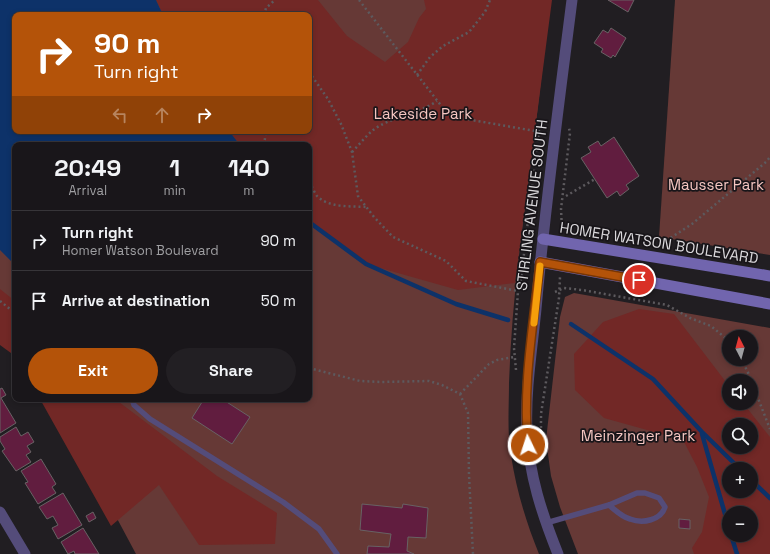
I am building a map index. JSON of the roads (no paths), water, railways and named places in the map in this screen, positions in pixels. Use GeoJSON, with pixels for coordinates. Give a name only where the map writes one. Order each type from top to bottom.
{"type":"FeatureCollection","features":[{"type":"Feature","properties":{"kind":"main road","name":"HOMER WATSON BOULEVARD"},"geometry":{"type":"LineString","coordinates":[[543,239],[770,276]]}},
{"type":"Feature","properties":{"kind":"main road"},"geometry":{"type":"LineString","coordinates":[[540,262],[770,304]]}},
{"type":"Feature","properties":{"kind":"street","name":"STIRLING AVENUE SOUTH"},"geometry":{"type":"LineString","coordinates":[[558,554],[535,489],[527,432],[529,370],[540,262],[572,0]]}},
{"type":"Feature","properties":{"kind":"street"},"geometry":{"type":"LineString","coordinates":[[0,512],[25,554]]}},
{"type":"Feature","properties":{"kind":"lane"},"geometry":{"type":"LineString","coordinates":[[133,402],[134,406],[150,419],[283,502],[319,529],[337,554]]}},
{"type":"Feature","properties":{"kind":"lane"},"geometry":{"type":"LineString","coordinates":[[546,523],[609,505],[630,495],[645,493],[659,498],[665,506],[660,516],[653,519],[638,521],[624,516],[609,505]]}},
{"type":"Feature","properties":{"kind":"water"},"geometry":{"type":"Polygon","coordinates":[[[0,0],[156,0],[162,12],[12,12],[12,134],[231,134],[238,142],[12,142],[12,262],[0,250],[0,0]]]}},
{"type":"Feature","properties":{"kind":"waterway"},"geometry":{"type":"LineString","coordinates":[[312,224],[366,264],[456,304],[508,320]]}},
{"type":"Feature","properties":{"kind":"waterway"},"geometry":{"type":"LineString","coordinates":[[571,324],[653,379],[702,432],[733,462]]}},
{"type":"Feature","properties":{"kind":"waterway"},"geometry":{"type":"LineString","coordinates":[[702,434],[723,506]]}},
{"type":"Feature","properties":{"kind":"waterway"},"geometry":{"type":"LineString","coordinates":[[758,487],[770,498]]}},
{"type":"Feature","properties":{"kind":"waterway"},"geometry":{"type":"LineString","coordinates":[[733,542],[737,554]]}},
{"type":"Feature","properties":{"kind":"park label","name":"Lakeside Park"},"geometry":{"type":"Point","coordinates":[423,114]}},
{"type":"Feature","properties":{"kind":"park label","name":"Mausser Park"},"geometry":{"type":"Point","coordinates":[716,185]}},
{"type":"Feature","properties":{"kind":"park label","name":"Meinzinger Park"},"geometry":{"type":"Point","coordinates":[638,436]}}]}
